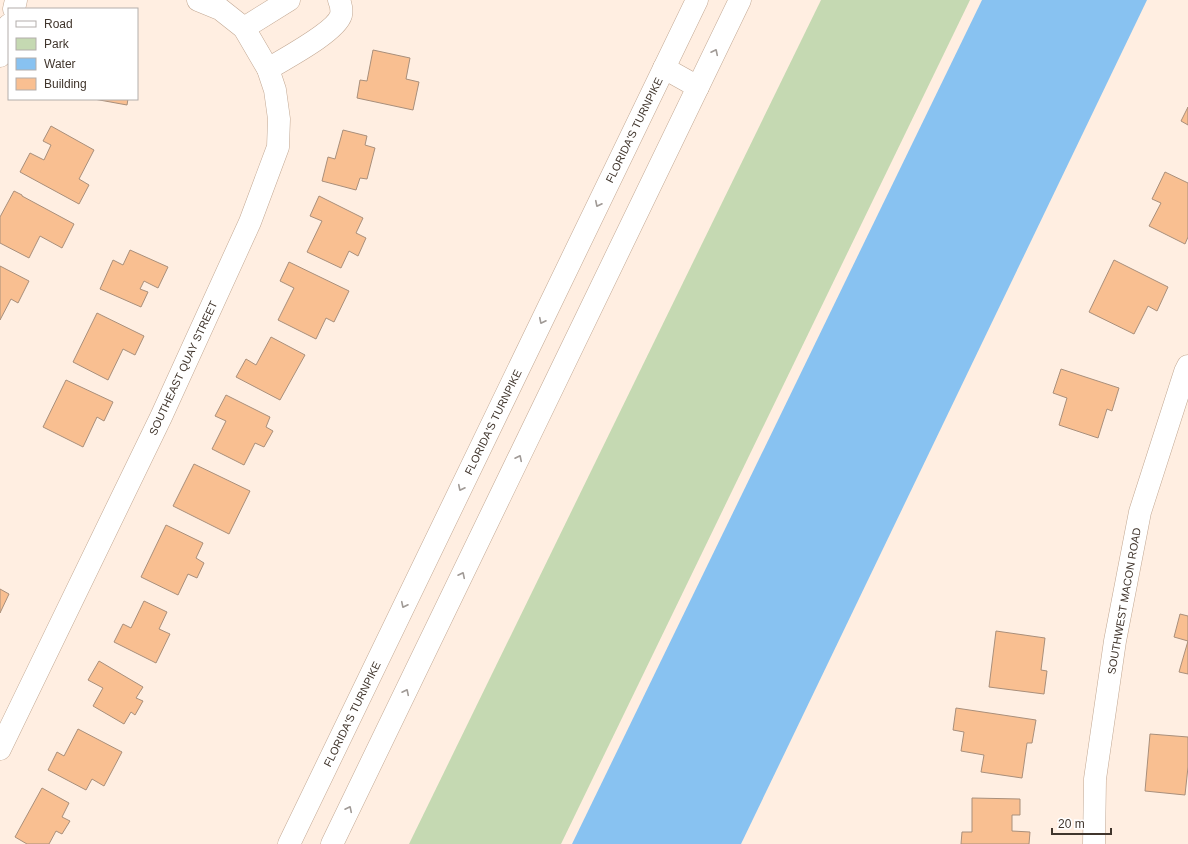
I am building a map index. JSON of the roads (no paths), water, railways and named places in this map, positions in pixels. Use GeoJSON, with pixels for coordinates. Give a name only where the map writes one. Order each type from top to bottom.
{"type":"FeatureCollection","features":[{"type":"Feature","properties":{"kind":"main road","name":"SOUTHEAST QUAY STREET"},"geometry":{"type":"LineString","coordinates":[[0,749],[161,417],[250,222],[278,147],[279,119],[275,90],[268,69],[244,28],[220,9],[198,0]]}},
{"type":"Feature","properties":{"kind":"main road"},"geometry":{"type":"LineString","coordinates":[[244,28],[289,0]]}},
{"type":"Feature","properties":{"kind":"main road"},"geometry":{"type":"LineString","coordinates":[[268,69],[333,27],[340,16],[341,9],[339,0]]}},
{"type":"Feature","properties":{"kind":"main road","name":"FLORIDA'S TURNPIKE"},"geometry":{"type":"LineString","coordinates":[[289,844],[697,0]]}},
{"type":"Feature","properties":{"kind":"main road"},"geometry":{"type":"LineString","coordinates":[[332,844],[740,0]]}},
{"type":"Feature","properties":{"kind":"main road"},"geometry":{"type":"LineString","coordinates":[[0,56],[8,28]]}},
{"type":"Feature","properties":{"kind":"main road"},"geometry":{"type":"LineString","coordinates":[[664,68],[698,87]]}},
{"type":"Feature","properties":{"kind":"main road","name":"SOUTHWEST MACON ROAD"},"geometry":{"type":"LineString","coordinates":[[1094,844],[1095,779],[1115,641],[1140,512],[1188,366]]}},
{"type":"Feature","properties":{"kind":"water"},"geometry":{"type":"Polygon","coordinates":[[[982,0],[1147,0],[741,844],[572,844],[982,0]]]}}]}
